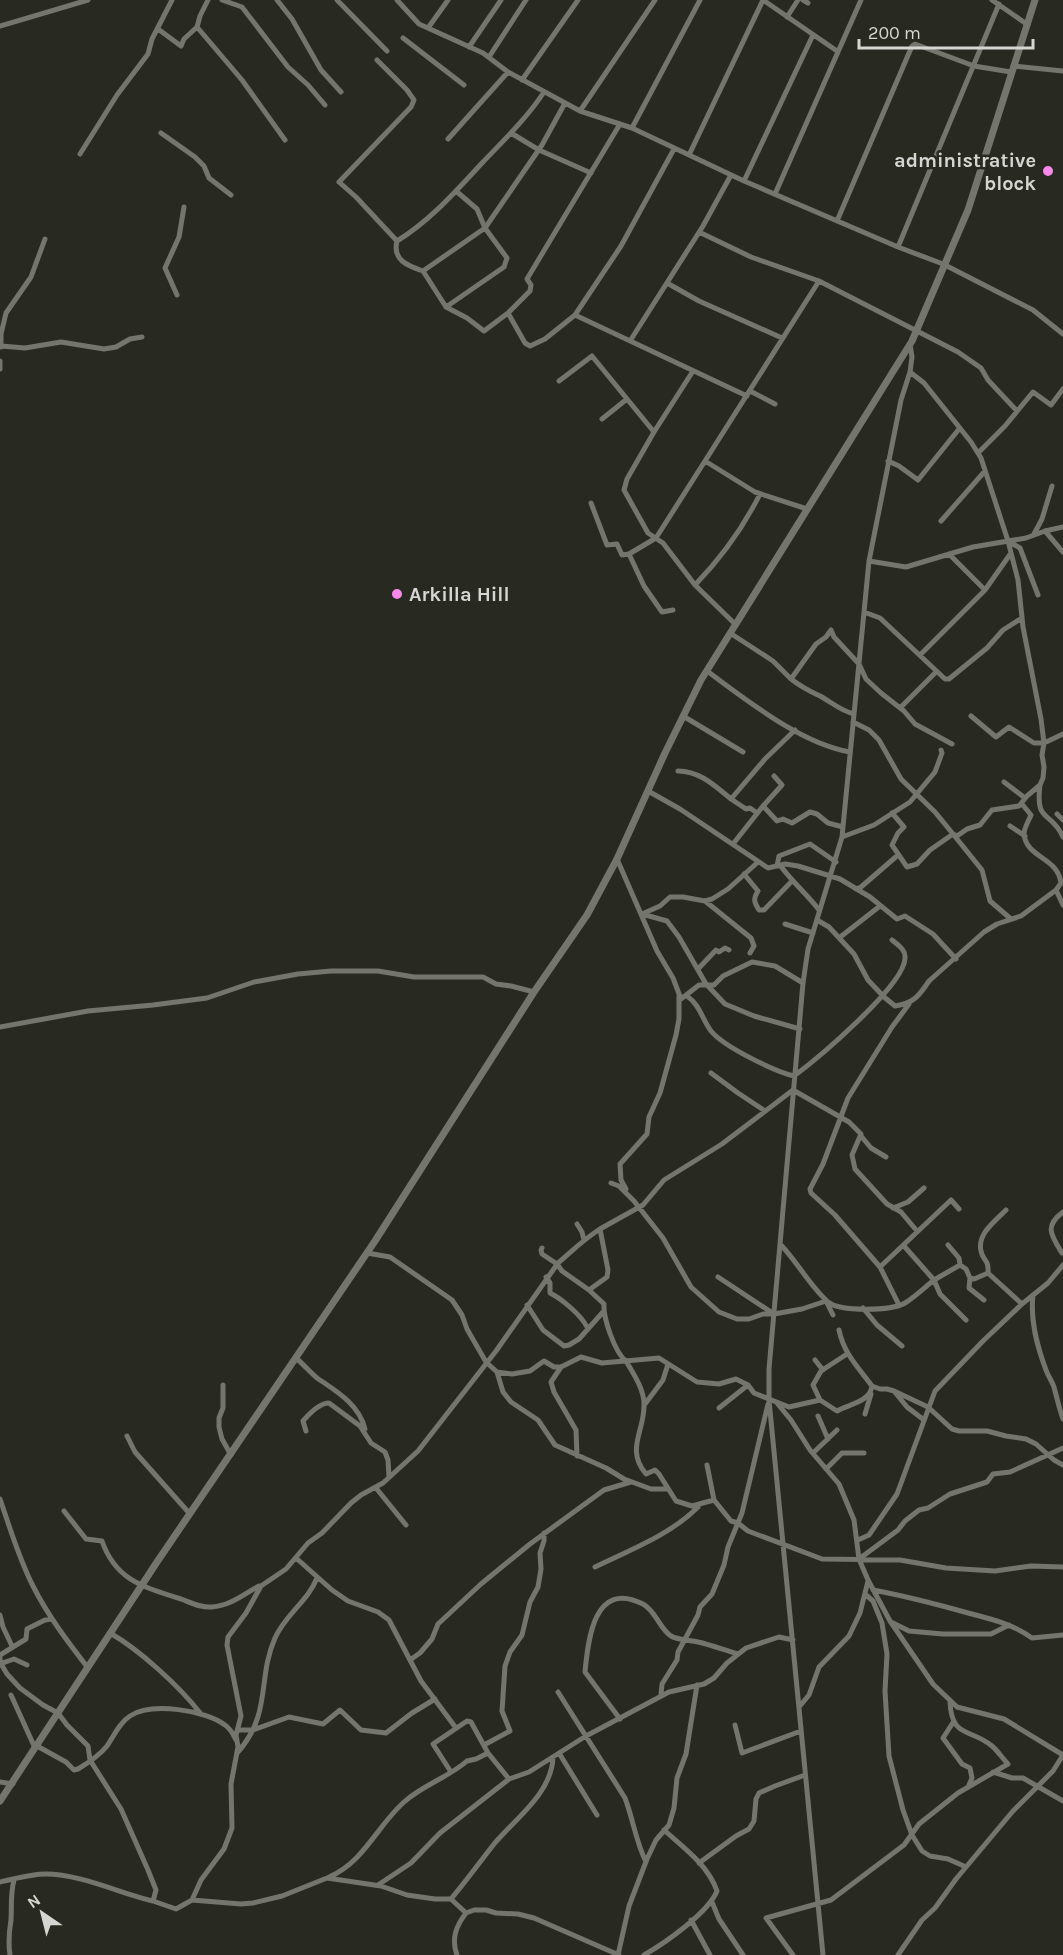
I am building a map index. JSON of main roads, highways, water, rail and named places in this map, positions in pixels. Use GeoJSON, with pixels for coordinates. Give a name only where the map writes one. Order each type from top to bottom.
{"type":"FeatureCollection","features":[{"type":"Feature","properties":{"kind":"place","name":"administrative block"},"geometry":{"type":"Point","coordinates":[1048,171]}},
{"type":"Feature","properties":{"kind":"place","name":"Arkilla Hill"},"geometry":{"type":"Point","coordinates":[397,594]}}]}
